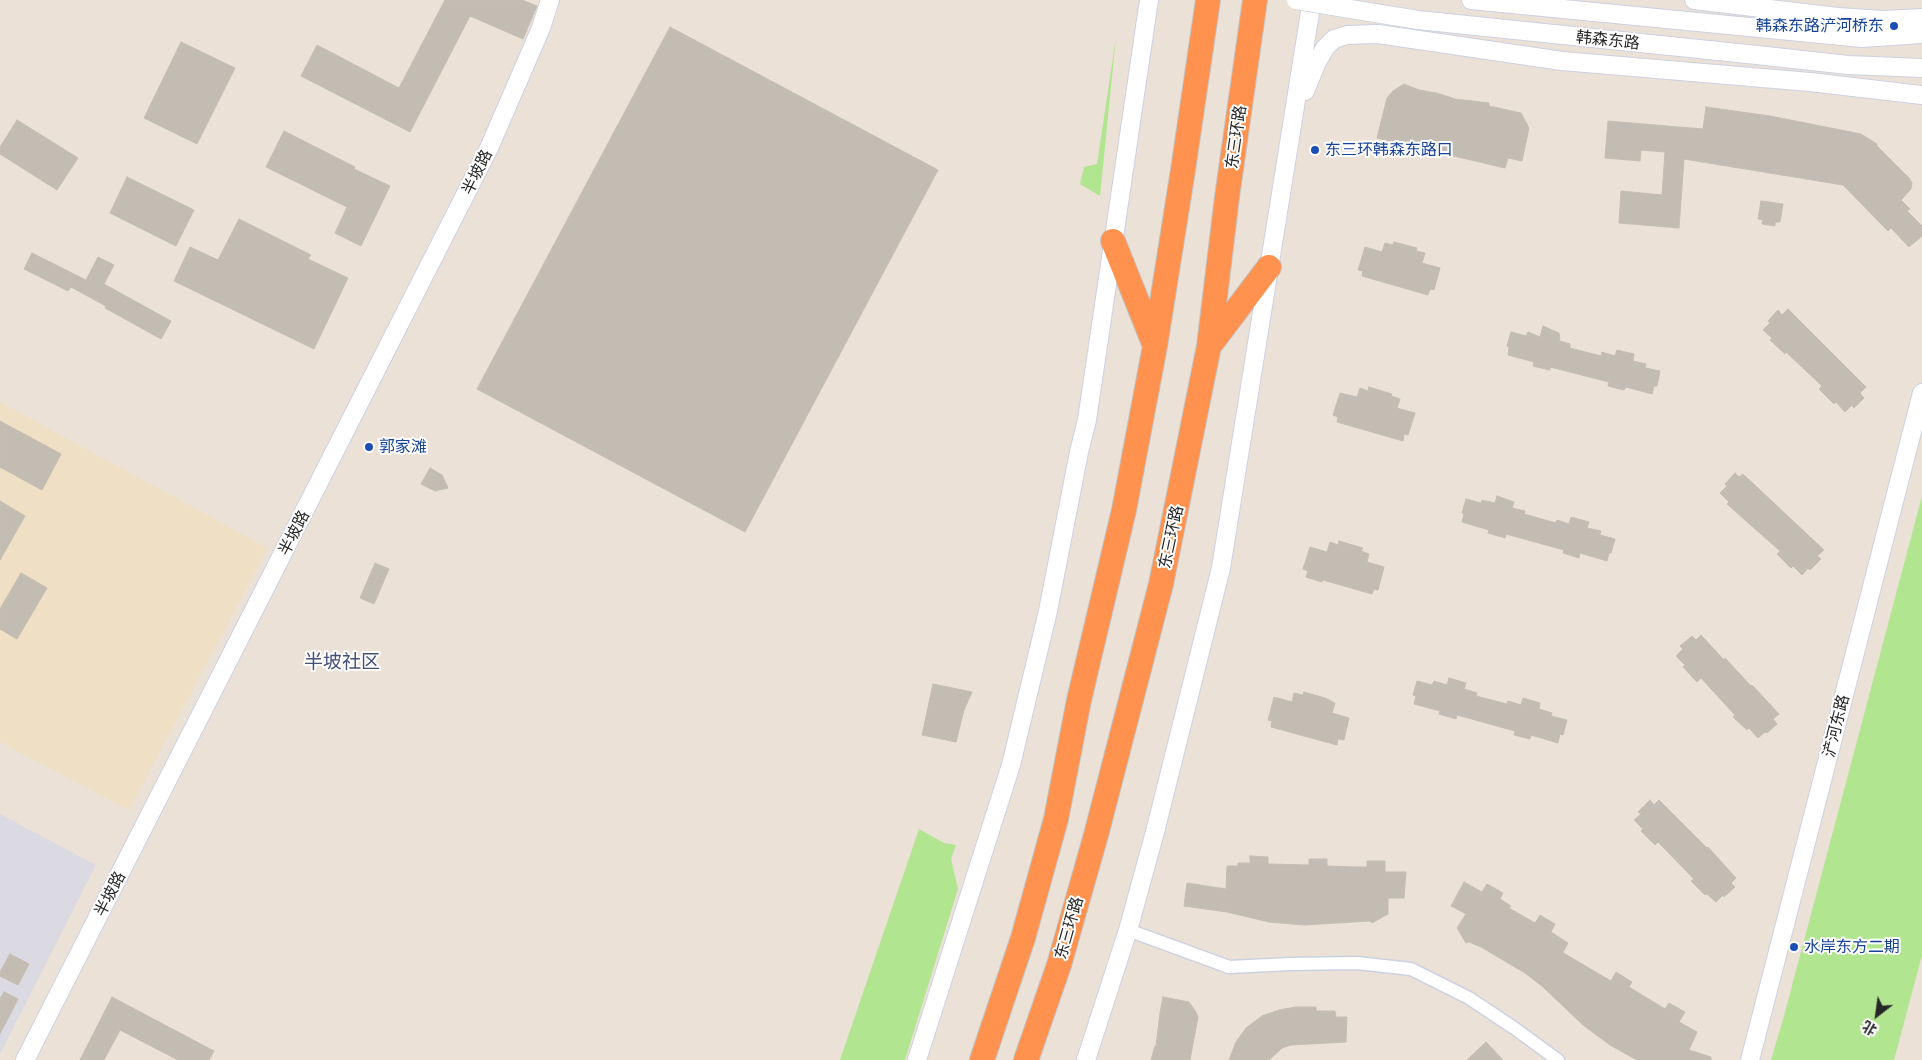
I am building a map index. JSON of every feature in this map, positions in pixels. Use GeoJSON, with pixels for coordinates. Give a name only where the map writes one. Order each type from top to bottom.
{"type":"FeatureCollection","features":[{"type":"Feature","properties":{"kind":"highway"},"geometry":{"type":"LineString","coordinates":[[982,1060],[1024,938],[1056,819],[1079,700],[1124,510],[1155,346],[1184,170],[1208,0]]}},
{"type":"Feature","properties":{"kind":"highway","name":"东三环路"},"geometry":{"type":"LineString","coordinates":[[1026,1060],[1059,965],[1096,835],[1161,584],[1209,346],[1227,197],[1255,0]]}},
{"type":"Feature","properties":{"kind":"highway"},"geometry":{"type":"LineString","coordinates":[[1113,241],[1155,346]]}},
{"type":"Feature","properties":{"kind":"highway"},"geometry":{"type":"LineString","coordinates":[[1209,346],[1269,267]]}},
{"type":"Feature","properties":{"kind":"main road","name":"半坡路"},"geometry":{"type":"LineString","coordinates":[[25,1060],[489,148],[541,28],[550,0]]}},
{"type":"Feature","properties":{"kind":"main road"},"geometry":{"type":"LineString","coordinates":[[1136,0],[1145,27]]}},
{"type":"Feature","properties":{"kind":"main road"},"geometry":{"type":"LineString","coordinates":[[917,1060],[1011,765],[1046,621],[1087,420],[1149,0]]}},
{"type":"Feature","properties":{"kind":"main road","name":"韩森东路"},"geometry":{"type":"LineString","coordinates":[[1296,0],[1418,20],[1848,65],[1922,68]]}},
{"type":"Feature","properties":{"kind":"main road"},"geometry":{"type":"LineString","coordinates":[[1086,1060],[1128,930],[1155,832],[1221,568],[1312,0]]}},
{"type":"Feature","properties":{"kind":"main road","name":"韩森东路"},"geometry":{"type":"LineString","coordinates":[[1471,0],[1862,38],[1922,34]]}},
{"type":"Feature","properties":{"kind":"main road"},"geometry":{"type":"LineString","coordinates":[[1694,0],[1838,17],[1883,20],[1922,18]]}},
{"type":"Feature","properties":{"kind":"main road"},"geometry":{"type":"LineString","coordinates":[[1292,124],[1317,62],[1325,48],[1334,39],[1347,35],[1378,34],[1562,61],[1810,82],[1922,95]]}},
{"type":"Feature","properties":{"kind":"main road"},"geometry":{"type":"LineString","coordinates":[[1810,82],[1848,65],[1891,91]]}},
{"type":"Feature","properties":{"kind":"main road","name":"浐河东路"},"geometry":{"type":"LineString","coordinates":[[1750,1060],[1922,392]]}},
{"type":"Feature","properties":{"kind":"street"},"geometry":{"type":"LineString","coordinates":[[1128,930],[1229,968],[1290,964],[1357,963],[1411,969],[1469,998],[1558,1060]]}},
{"type":"Feature","properties":{"kind":"shaded area"},"geometry":{"type":"Polygon","coordinates":[[[0,402],[268,548],[129,810],[0,742],[0,402]]]}},
{"type":"Feature","properties":{"kind":"shaded area"},"geometry":{"type":"Polygon","coordinates":[[[0,814],[96,865],[0,1054],[0,814]]]}},
{"type":"Feature","properties":{"kind":"green space"},"geometry":{"type":"Polygon","coordinates":[[[1116,37],[1100,196],[1080,184],[1084,167],[1097,164],[1116,37]]]}},
{"type":"Feature","properties":{"kind":"green space"},"geometry":{"type":"Polygon","coordinates":[[[1922,496],[1922,955],[1894,1060],[1771,1060],[1784,1016],[1922,496]]]}},
{"type":"Feature","properties":{"kind":"green space"},"geometry":{"type":"Polygon","coordinates":[[[919,829],[944,843],[956,845],[951,859],[958,889],[905,1060],[840,1060],[919,829]]]}},
{"type":"Feature","properties":{"kind":"building"},"geometry":{"type":"Polygon","coordinates":[[[445,0],[522,0],[537,6],[523,39],[470,16],[410,132],[301,76],[317,45],[399,88],[445,0]]]}},
{"type":"Feature","properties":{"kind":"building"},"geometry":{"type":"Polygon","coordinates":[[[670,27],[938,170],[745,532],[477,389],[670,27]]]}},
{"type":"Feature","properties":{"kind":"building"},"geometry":{"type":"Polygon","coordinates":[[[181,42],[235,68],[197,144],[144,118],[181,42]]]}},
{"type":"Feature","properties":{"kind":"building"},"geometry":{"type":"Polygon","coordinates":[[[1404,84],[1419,90],[1455,99],[1489,103],[1489,106],[1521,113],[1529,128],[1522,161],[1508,158],[1505,168],[1377,138],[1387,98],[1393,91],[1404,84]]]}},
{"type":"Feature","properties":{"kind":"building"},"geometry":{"type":"Polygon","coordinates":[[[1706,107],[1770,116],[1861,134],[1877,144],[1912,183],[1911,189],[1901,200],[1910,209],[1907,211],[1922,226],[1922,236],[1909,247],[1891,228],[1888,231],[1843,185],[1684,159],[1679,228],[1619,223],[1621,191],[1662,195],[1665,152],[1641,150],[1640,161],[1605,158],[1608,121],[1703,129],[1706,107]]]}},
{"type":"Feature","properties":{"kind":"building"},"geometry":{"type":"Polygon","coordinates":[[[17,120],[78,158],[57,190],[0,154],[0,147],[17,120]]]}},
{"type":"Feature","properties":{"kind":"building"},"geometry":{"type":"Polygon","coordinates":[[[284,131],[390,186],[361,246],[335,233],[347,207],[266,167],[284,131]]]}},
{"type":"Feature","properties":{"kind":"building"},"geometry":{"type":"Polygon","coordinates":[[[127,177],[194,210],[176,246],[110,213],[127,177]]]}},
{"type":"Feature","properties":{"kind":"building"},"geometry":{"type":"Polygon","coordinates":[[[1761,201],[1783,204],[1780,222],[1775,222],[1775,226],[1762,224],[1763,220],[1758,219],[1761,201]]]}},
{"type":"Feature","properties":{"kind":"building"},"geometry":{"type":"Polygon","coordinates":[[[239,219],[311,255],[308,259],[348,278],[314,349],[174,281],[190,247],[218,260],[239,219]]]}},
{"type":"Feature","properties":{"kind":"building"},"geometry":{"type":"Polygon","coordinates":[[[1394,242],[1417,248],[1416,251],[1425,253],[1422,263],[1440,268],[1434,290],[1430,289],[1428,295],[1362,276],[1363,271],[1358,270],[1365,247],[1382,252],[1385,243],[1393,245],[1394,242]]]}},
{"type":"Feature","properties":{"kind":"building"},"geometry":{"type":"Polygon","coordinates":[[[32,253],[86,280],[98,257],[114,265],[104,284],[171,321],[161,339],[71,287],[68,291],[24,269],[32,253]]]}},
{"type":"Feature","properties":{"kind":"building"},"geometry":{"type":"Polygon","coordinates":[[[1788,309],[1866,387],[1860,393],[1864,398],[1854,408],[1852,405],[1845,412],[1836,402],[1834,404],[1819,389],[1822,386],[1786,352],[1785,354],[1770,340],[1772,338],[1763,330],[1778,310],[1782,315],[1788,309]]]}},
{"type":"Feature","properties":{"kind":"building"},"geometry":{"type":"Polygon","coordinates":[[[1543,326],[1559,333],[1560,341],[1570,344],[1570,348],[1601,356],[1602,352],[1615,356],[1617,350],[1634,354],[1633,361],[1646,364],[1645,368],[1660,371],[1657,386],[1654,386],[1652,394],[1626,387],[1624,390],[1608,386],[1609,382],[1550,367],[1550,370],[1533,366],[1534,362],[1508,355],[1509,347],[1507,346],[1511,332],[1526,336],[1528,332],[1540,337],[1543,326]]]}},
{"type":"Feature","properties":{"kind":"building"},"geometry":{"type":"Polygon","coordinates":[[[1369,387],[1392,394],[1391,396],[1400,399],[1397,408],[1415,413],[1408,435],[1404,434],[1403,441],[1337,422],[1338,417],[1333,415],[1340,393],[1357,397],[1360,388],[1368,391],[1369,387]]]}},
{"type":"Feature","properties":{"kind":"building"},"geometry":{"type":"Polygon","coordinates":[[[0,421],[61,454],[42,490],[0,467],[0,421]]]}},
{"type":"Feature","properties":{"kind":"building"},"geometry":{"type":"Polygon","coordinates":[[[430,468],[442,475],[448,488],[435,491],[421,484],[430,468]]]}},
{"type":"Feature","properties":{"kind":"building"},"geometry":{"type":"Polygon","coordinates":[[[1735,473],[1739,477],[1743,474],[1824,550],[1817,556],[1821,559],[1810,570],[1808,568],[1802,575],[1793,566],[1791,568],[1777,554],[1780,551],[1727,504],[1729,502],[1720,493],[1735,473]]]}},
{"type":"Feature","properties":{"kind":"building"},"geometry":{"type":"Polygon","coordinates":[[[1497,496],[1514,502],[1512,508],[1525,511],[1524,514],[1556,523],[1557,520],[1569,524],[1571,517],[1589,522],[1587,528],[1601,531],[1600,535],[1615,539],[1607,561],[1580,553],[1579,558],[1563,553],[1564,550],[1506,534],[1505,538],[1488,533],[1489,530],[1462,522],[1464,514],[1462,513],[1466,499],[1481,503],[1482,500],[1495,503],[1497,496]]]}},
{"type":"Feature","properties":{"kind":"building"},"geometry":{"type":"Polygon","coordinates":[[[0,501],[25,516],[0,560],[0,501]]]}},
{"type":"Feature","properties":{"kind":"building"},"geometry":{"type":"Polygon","coordinates":[[[1339,541],[1363,548],[1361,551],[1369,554],[1367,562],[1384,567],[1378,590],[1374,589],[1372,594],[1306,577],[1308,571],[1303,569],[1310,547],[1327,552],[1330,542],[1338,545],[1339,541]]]}},
{"type":"Feature","properties":{"kind":"building"},"geometry":{"type":"Polygon","coordinates":[[[375,563],[389,569],[374,604],[360,598],[375,563]]]}},
{"type":"Feature","properties":{"kind":"building"},"geometry":{"type":"Polygon","coordinates":[[[21,573],[47,588],[17,639],[0,629],[0,609],[21,573]]]}},
{"type":"Feature","properties":{"kind":"building"},"geometry":{"type":"Polygon","coordinates":[[[1701,635],[1779,714],[1773,719],[1777,724],[1767,733],[1765,732],[1758,738],[1749,728],[1747,730],[1733,717],[1735,715],[1701,678],[1697,682],[1683,667],[1685,665],[1676,656],[1683,649],[1680,646],[1692,636],[1696,640],[1701,635]]]}},
{"type":"Feature","properties":{"kind":"building"},"geometry":{"type":"Polygon","coordinates":[[[1449,678],[1466,683],[1464,689],[1477,693],[1476,696],[1507,704],[1508,701],[1521,705],[1523,698],[1540,703],[1539,709],[1552,713],[1551,716],[1567,720],[1563,735],[1560,734],[1558,743],[1531,735],[1530,739],[1514,735],[1515,731],[1457,715],[1456,719],[1439,714],[1440,711],[1414,704],[1416,696],[1413,695],[1417,681],[1432,685],[1434,681],[1447,685],[1449,678]]]}},
{"type":"Feature","properties":{"kind":"building"},"geometry":{"type":"Polygon","coordinates":[[[933,684],[972,692],[964,710],[956,742],[922,735],[933,684]]]}},
{"type":"Feature","properties":{"kind":"building"},"geometry":{"type":"Polygon","coordinates":[[[1304,692],[1335,703],[1332,713],[1349,718],[1344,740],[1338,739],[1337,745],[1271,727],[1272,721],[1268,720],[1274,697],[1292,702],[1294,693],[1303,695],[1304,692]]]}},
{"type":"Feature","properties":{"kind":"building"},"geometry":{"type":"Polygon","coordinates":[[[1650,800],[1654,805],[1659,800],[1708,847],[1736,878],[1731,883],[1735,887],[1724,897],[1723,895],[1716,902],[1707,894],[1705,895],[1691,881],[1694,879],[1658,842],[1655,845],[1641,831],[1643,829],[1634,820],[1641,814],[1638,812],[1650,800]]]}},
{"type":"Feature","properties":{"kind":"building"},"geometry":{"type":"Polygon","coordinates":[[[1250,856],[1268,857],[1268,864],[1309,865],[1309,859],[1327,859],[1327,866],[1367,867],[1367,861],[1385,861],[1385,872],[1406,872],[1404,898],[1388,898],[1388,914],[1372,923],[1370,921],[1304,925],[1269,922],[1227,912],[1184,906],[1187,883],[1226,889],[1227,866],[1238,866],[1238,863],[1250,863],[1250,856]]]}},
{"type":"Feature","properties":{"kind":"building"},"geometry":{"type":"Polygon","coordinates":[[[1464,882],[1482,892],[1487,884],[1503,893],[1500,899],[1511,906],[1509,908],[1535,923],[1540,915],[1555,924],[1551,932],[1568,943],[1563,952],[1565,954],[1611,981],[1616,972],[1632,982],[1629,987],[1665,1009],[1669,1003],[1685,1012],[1679,1022],[1697,1032],[1689,1050],[1711,1057],[1711,1060],[1637,1060],[1610,1045],[1583,1025],[1543,987],[1525,973],[1481,947],[1469,942],[1466,943],[1457,928],[1466,914],[1451,906],[1464,882]]]}},
{"type":"Feature","properties":{"kind":"building"},"geometry":{"type":"Polygon","coordinates":[[[10,954],[29,964],[18,985],[0,976],[0,972],[10,954]]]}},
{"type":"Feature","properties":{"kind":"building"},"geometry":{"type":"Polygon","coordinates":[[[4,992],[18,999],[0,1034],[0,999],[4,992]]]}},
{"type":"Feature","properties":{"kind":"building"},"geometry":{"type":"Polygon","coordinates":[[[112,997],[214,1051],[209,1060],[178,1060],[120,1030],[104,1060],[80,1060],[112,997]]]}},
{"type":"Feature","properties":{"kind":"building"},"geometry":{"type":"Polygon","coordinates":[[[1163,997],[1189,1002],[1196,1012],[1198,1017],[1190,1060],[1151,1060],[1156,1046],[1163,997]]]}},
{"type":"Feature","properties":{"kind":"building"},"geometry":{"type":"Polygon","coordinates":[[[1296,1007],[1316,1007],[1316,1011],[1335,1011],[1336,1017],[1347,1017],[1346,1042],[1291,1045],[1282,1048],[1269,1060],[1229,1060],[1236,1042],[1246,1028],[1262,1016],[1296,1007]]]}},
{"type":"Feature","properties":{"kind":"building"},"geometry":{"type":"Polygon","coordinates":[[[1486,1042],[1503,1060],[1467,1060],[1486,1042]]]}},
{"type":"Feature","properties":{"kind":"place","name":"韩森东路浐河桥东"},"geometry":{"type":"Point","coordinates":[1894,26]}},
{"type":"Feature","properties":{"kind":"place","name":"东三环韩森东路口"},"geometry":{"type":"Point","coordinates":[1315,150]}},
{"type":"Feature","properties":{"kind":"place","name":"郭家滩"},"geometry":{"type":"Point","coordinates":[369,447]}},
{"type":"Feature","properties":{"kind":"place","name":"水岸东方二期"},"geometry":{"type":"Point","coordinates":[1794,947]}},
{"type":"Feature","properties":{"kind":"district","name":"半坡社区"},"geometry":{"type":"Point","coordinates":[342,662]}}]}
